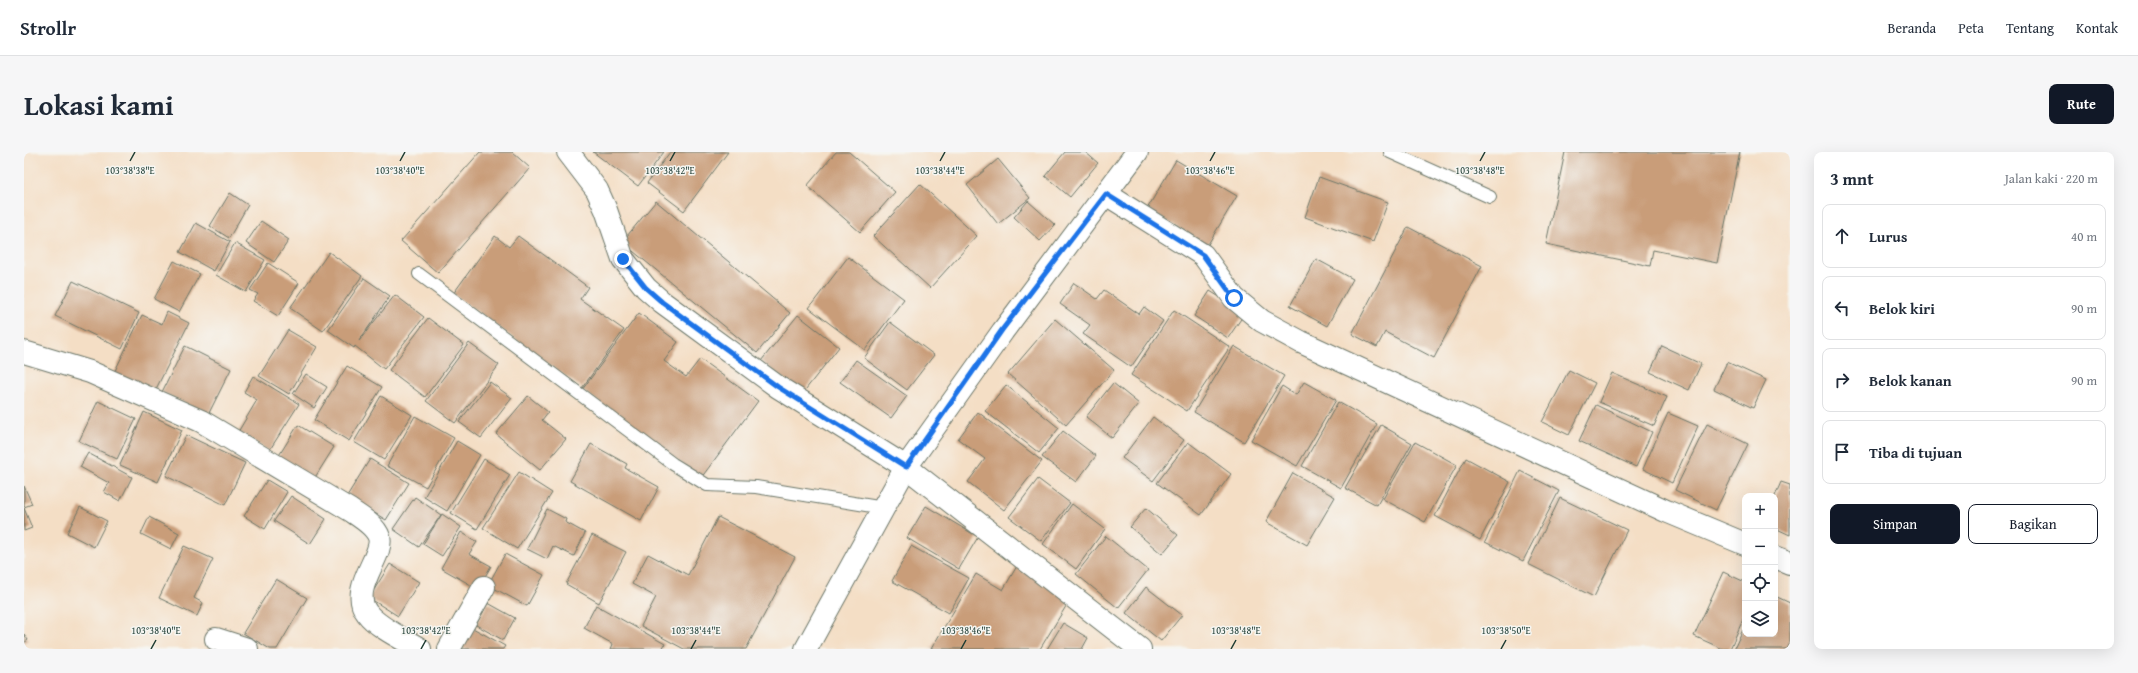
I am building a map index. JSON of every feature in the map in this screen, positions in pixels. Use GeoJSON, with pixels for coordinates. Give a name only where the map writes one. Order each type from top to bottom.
{"type":"FeatureCollection","features":[{"type":"Feature","properties":{"kind":"street"},"geometry":{"type":"LineString","coordinates":[[568,152],[597,190],[606,210],[623,259],[646,288],[662,302],[778,387],[906,467],[1140,649]]}},
{"type":"Feature","properties":{"kind":"street"},"geometry":{"type":"LineString","coordinates":[[806,649],[906,467],[1002,330],[1137,152]]}},
{"type":"Feature","properties":{"kind":"street"},"geometry":{"type":"LineString","coordinates":[[1106,194],[1203,255],[1234,298],[1262,321],[1301,342],[1573,468],[1742,543]]}},
{"type":"Feature","properties":{"kind":"street"},"geometry":{"type":"LineString","coordinates":[[24,352],[90,372],[201,421],[350,510],[371,526],[379,537],[379,549],[364,579],[362,598],[366,612],[382,625],[420,649]]}},
{"type":"Feature","properties":{"kind":"street"},"geometry":{"type":"LineString","coordinates":[[1778,558],[1790,563]]}},
{"type":"Feature","properties":{"kind":"street"},"geometry":{"type":"LineString","coordinates":[[449,649],[484,587]]}},
{"type":"Feature","properties":{"kind":"street"},"geometry":{"type":"LineString","coordinates":[[216,639],[247,649]]}},
{"type":"Feature","properties":{"kind":"lane"},"geometry":{"type":"LineString","coordinates":[[1390,152],[1490,197]]}},
{"type":"Feature","properties":{"kind":"lane"},"geometry":{"type":"LineString","coordinates":[[419,274],[672,464],[707,485],[756,487],[884,508]]}},
{"type":"Feature","properties":{"kind":"building"},"geometry":{"type":"Polygon","coordinates":[[[480,152],[512,152],[530,168],[438,273],[401,241],[480,152]]]}},
{"type":"Feature","properties":{"kind":"building"},"geometry":{"type":"Polygon","coordinates":[[[593,152],[664,152],[638,186],[593,152]]]}},
{"type":"Feature","properties":{"kind":"building"},"geometry":{"type":"Polygon","coordinates":[[[670,152],[728,152],[684,211],[647,183],[670,152]]]}},
{"type":"Feature","properties":{"kind":"building"},"geometry":{"type":"Polygon","coordinates":[[[836,152],[849,152],[895,192],[860,232],[807,186],[836,152]]]}},
{"type":"Feature","properties":{"kind":"building"},"geometry":{"type":"Polygon","coordinates":[[[1065,152],[1085,152],[1098,163],[1070,197],[1045,176],[1065,152]]]}},
{"type":"Feature","properties":{"kind":"building"},"geometry":{"type":"Polygon","coordinates":[[[1565,152],[1740,152],[1717,263],[1653,250],[1650,266],[1546,244],[1565,152]]]}},
{"type":"Feature","properties":{"kind":"building"},"geometry":{"type":"Polygon","coordinates":[[[998,159],[1030,198],[998,224],[967,185],[998,159]]]}},
{"type":"Feature","properties":{"kind":"building"},"geometry":{"type":"Polygon","coordinates":[[[1176,160],[1237,196],[1207,246],[1147,209],[1176,160]]]}},
{"type":"Feature","properties":{"kind":"building"},"geometry":{"type":"Polygon","coordinates":[[[1319,177],[1388,202],[1373,242],[1305,217],[1319,177]]]}},
{"type":"Feature","properties":{"kind":"building"},"geometry":{"type":"Polygon","coordinates":[[[920,184],[977,236],[930,288],[873,236],[920,184]]]}},
{"type":"Feature","properties":{"kind":"building"},"geometry":{"type":"Polygon","coordinates":[[[230,193],[248,205],[229,238],[210,226],[230,193]]]}},
{"type":"Feature","properties":{"kind":"building"},"geometry":{"type":"Polygon","coordinates":[[[656,201],[790,313],[757,353],[622,242],[656,201]]]}},
{"type":"Feature","properties":{"kind":"building"},"geometry":{"type":"Polygon","coordinates":[[[1028,201],[1055,225],[1040,241],[1014,217],[1028,201]]]}},
{"type":"Feature","properties":{"kind":"building"},"geometry":{"type":"Polygon","coordinates":[[[261,221],[289,240],[274,262],[246,243],[261,221]]]}},
{"type":"Feature","properties":{"kind":"building"},"geometry":{"type":"Polygon","coordinates":[[[196,223],[230,242],[214,271],[180,252],[196,223]]]}},
{"type":"Feature","properties":{"kind":"building"},"geometry":{"type":"Polygon","coordinates":[[[1408,227],[1482,266],[1434,358],[1385,332],[1377,347],[1352,334],[1408,227]]]}},
{"type":"Feature","properties":{"kind":"building"},"geometry":{"type":"Polygon","coordinates":[[[495,236],[509,247],[518,236],[588,287],[580,299],[624,330],[582,388],[453,294],[495,236]]]}},
{"type":"Feature","properties":{"kind":"building"},"geometry":{"type":"Polygon","coordinates":[[[235,243],[265,260],[246,292],[216,275],[235,243]]]}},
{"type":"Feature","properties":{"kind":"building"},"geometry":{"type":"Polygon","coordinates":[[[329,252],[362,276],[323,331],[290,308],[329,252]]]}},
{"type":"Feature","properties":{"kind":"building"},"geometry":{"type":"Polygon","coordinates":[[[848,257],[904,299],[865,350],[809,308],[848,257]]]}},
{"type":"Feature","properties":{"kind":"building"},"geometry":{"type":"Polygon","coordinates":[[[1316,259],[1353,279],[1327,326],[1290,306],[1316,259]]]}},
{"type":"Feature","properties":{"kind":"building"},"geometry":{"type":"Polygon","coordinates":[[[174,261],[200,274],[179,312],[154,299],[174,261]]]}},
{"type":"Feature","properties":{"kind":"building"},"geometry":{"type":"Polygon","coordinates":[[[268,263],[299,283],[278,316],[253,301],[258,294],[250,290],[268,263]]]}},
{"type":"Feature","properties":{"kind":"building"},"geometry":{"type":"Polygon","coordinates":[[[364,278],[390,296],[359,341],[395,295],[424,317],[384,369],[355,346],[354,348],[328,330],[364,278]]]}},
{"type":"Feature","properties":{"kind":"building"},"geometry":{"type":"Polygon","coordinates":[[[73,281],[139,313],[122,349],[55,316],[73,281]]]}},
{"type":"Feature","properties":{"kind":"building"},"geometry":{"type":"Polygon","coordinates":[[[1074,283],[1097,299],[1104,290],[1139,314],[1144,307],[1163,321],[1131,367],[1083,334],[1090,325],[1060,304],[1074,283]]]}},
{"type":"Feature","properties":{"kind":"building"},"geometry":{"type":"Polygon","coordinates":[[[1210,291],[1245,313],[1228,338],[1194,316],[1210,291]]]}},
{"type":"Feature","properties":{"kind":"building"},"geometry":{"type":"Polygon","coordinates":[[[1174,310],[1230,347],[1187,411],[1131,375],[1174,310]]]}},
{"type":"Feature","properties":{"kind":"building"},"geometry":{"type":"Polygon","coordinates":[[[167,312],[189,323],[152,397],[112,377],[142,315],[162,324],[167,312]]]}},
{"type":"Feature","properties":{"kind":"building"},"geometry":{"type":"Polygon","coordinates":[[[639,313],[678,342],[664,361],[686,377],[700,359],[758,401],[701,478],[582,390],[639,313]]]}},
{"type":"Feature","properties":{"kind":"building"},"geometry":{"type":"Polygon","coordinates":[[[798,315],[839,347],[802,394],[761,361],[798,315]]]}},
{"type":"Feature","properties":{"kind":"building"},"geometry":{"type":"Polygon","coordinates":[[[428,318],[464,345],[425,397],[389,370],[428,318]]]}},
{"type":"Feature","properties":{"kind":"building"},"geometry":{"type":"Polygon","coordinates":[[[1055,319],[1114,370],[1066,425],[1008,374],[1055,319]]]}},
{"type":"Feature","properties":{"kind":"building"},"geometry":{"type":"Polygon","coordinates":[[[890,322],[934,355],[907,390],[864,358],[890,322]]]}},
{"type":"Feature","properties":{"kind":"building"},"geometry":{"type":"Polygon","coordinates":[[[288,330],[317,347],[289,394],[259,376],[288,330]]]}},
{"type":"Feature","properties":{"kind":"building"},"geometry":{"type":"Polygon","coordinates":[[[469,343],[499,365],[455,423],[426,401],[469,343]]]}},
{"type":"Feature","properties":{"kind":"building"},"geometry":{"type":"Polygon","coordinates":[[[185,346],[231,369],[208,415],[162,392],[185,346]]]}},
{"type":"Feature","properties":{"kind":"building"},"geometry":{"type":"Polygon","coordinates":[[[1234,346],[1284,376],[1244,442],[1194,412],[1234,346]]]}},
{"type":"Feature","properties":{"kind":"building"},"geometry":{"type":"Polygon","coordinates":[[[1662,346],[1701,364],[1689,390],[1650,372],[1662,346]]]}},
{"type":"Feature","properties":{"kind":"building"},"geometry":{"type":"Polygon","coordinates":[[[856,360],[907,396],[891,418],[840,382],[856,360]]]}},
{"type":"Feature","properties":{"kind":"building"},"geometry":{"type":"Polygon","coordinates":[[[1727,362],[1766,380],[1753,408],[1714,389],[1727,362]]]}},
{"type":"Feature","properties":{"kind":"building"},"geometry":{"type":"Polygon","coordinates":[[[347,366],[382,387],[349,441],[314,420],[347,366]]]}},
{"type":"Feature","properties":{"kind":"building"},"geometry":{"type":"Polygon","coordinates":[[[1569,370],[1595,383],[1569,435],[1542,422],[1569,370]]]}},
{"type":"Feature","properties":{"kind":"building"},"geometry":{"type":"Polygon","coordinates":[[[1612,373],[1667,397],[1654,426],[1599,402],[1612,373]]]}},
{"type":"Feature","properties":{"kind":"building"},"geometry":{"type":"Polygon","coordinates":[[[306,374],[327,387],[314,408],[293,394],[306,374]]]}},
{"type":"Feature","properties":{"kind":"building"},"geometry":{"type":"Polygon","coordinates":[[[253,376],[299,404],[269,451],[238,432],[257,400],[244,392],[253,376]]]}},
{"type":"Feature","properties":{"kind":"building"},"geometry":{"type":"Polygon","coordinates":[[[490,382],[512,398],[481,438],[459,422],[490,382]]]}},
{"type":"Feature","properties":{"kind":"building"},"geometry":{"type":"Polygon","coordinates":[[[1304,382],[1336,400],[1297,466],[1251,440],[1282,386],[1296,395],[1304,382]]]}},
{"type":"Feature","properties":{"kind":"building"},"geometry":{"type":"Polygon","coordinates":[[[1113,383],[1139,404],[1112,438],[1086,417],[1113,383]]]}},
{"type":"Feature","properties":{"kind":"building"},"geometry":{"type":"Polygon","coordinates":[[[1006,385],[1059,428],[1039,453],[985,411],[1006,385]]]}},
{"type":"Feature","properties":{"kind":"building"},"geometry":{"type":"Polygon","coordinates":[[[381,396],[412,415],[384,460],[354,442],[381,396]]]}},
{"type":"Feature","properties":{"kind":"building"},"geometry":{"type":"Polygon","coordinates":[[[528,396],[548,412],[542,420],[566,439],[540,470],[496,434],[528,396]]]}},
{"type":"Feature","properties":{"kind":"building"},"geometry":{"type":"Polygon","coordinates":[[[98,401],[136,419],[117,459],[79,441],[98,401]]]}},
{"type":"Feature","properties":{"kind":"building"},"geometry":{"type":"Polygon","coordinates":[[[1338,402],[1377,424],[1341,488],[1302,466],[1338,402]]]}},
{"type":"Feature","properties":{"kind":"building"},"geometry":{"type":"Polygon","coordinates":[[[1596,405],[1652,432],[1636,467],[1579,441],[1596,405]]]}},
{"type":"Feature","properties":{"kind":"building"},"geometry":{"type":"Polygon","coordinates":[[[144,412],[182,430],[158,482],[120,465],[144,412]]]}},
{"type":"Feature","properties":{"kind":"building"},"geometry":{"type":"Polygon","coordinates":[[[978,412],[1042,461],[1004,510],[968,482],[985,459],[958,439],[978,412]]]}},
{"type":"Feature","properties":{"kind":"building"},"geometry":{"type":"Polygon","coordinates":[[[1668,413],[1698,426],[1672,483],[1643,469],[1668,413]]]}},
{"type":"Feature","properties":{"kind":"building"},"geometry":{"type":"Polygon","coordinates":[[[415,416],[454,438],[426,487],[387,466],[415,416]]]}},
{"type":"Feature","properties":{"kind":"building"},"geometry":{"type":"Polygon","coordinates":[[[1153,417],[1184,440],[1153,481],[1122,458],[1153,417]]]}},
{"type":"Feature","properties":{"kind":"building"},"geometry":{"type":"Polygon","coordinates":[[[1707,424],[1748,444],[1716,510],[1675,490],[1707,424]]]}},
{"type":"Feature","properties":{"kind":"building"},"geometry":{"type":"Polygon","coordinates":[[[298,425],[334,447],[314,479],[278,457],[298,425]]]}},
{"type":"Feature","properties":{"kind":"building"},"geometry":{"type":"Polygon","coordinates":[[[1381,425],[1412,443],[1377,505],[1345,488],[1381,425]]]}},
{"type":"Feature","properties":{"kind":"building"},"geometry":{"type":"Polygon","coordinates":[[[1063,431],[1096,456],[1076,482],[1042,457],[1063,431]]]}},
{"type":"Feature","properties":{"kind":"building"},"geometry":{"type":"Polygon","coordinates":[[[186,435],[245,463],[225,505],[166,476],[186,435]]]}},
{"type":"Feature","properties":{"kind":"building"},"geometry":{"type":"Polygon","coordinates":[[[457,441],[480,455],[447,511],[424,497],[457,441]]]}},
{"type":"Feature","properties":{"kind":"building"},"geometry":{"type":"Polygon","coordinates":[[[1188,442],[1231,474],[1201,515],[1157,483],[1188,442]]]}},
{"type":"Feature","properties":{"kind":"building"},"geometry":{"type":"Polygon","coordinates":[[[1415,442],[1457,465],[1425,522],[1383,499],[1415,442]]]}},
{"type":"Feature","properties":{"kind":"building"},"geometry":{"type":"Polygon","coordinates":[[[591,444],[627,464],[625,468],[659,487],[641,521],[570,481],[591,444]]]}},
{"type":"Feature","properties":{"kind":"building"},"geometry":{"type":"Polygon","coordinates":[[[88,453],[132,477],[120,501],[104,492],[109,483],[80,467],[88,453]]]}},
{"type":"Feature","properties":{"kind":"building"},"geometry":{"type":"Polygon","coordinates":[[[1466,458],[1510,482],[1480,540],[1435,516],[1466,458]]]}},
{"type":"Feature","properties":{"kind":"building"},"geometry":{"type":"Polygon","coordinates":[[[370,459],[409,483],[386,520],[347,496],[370,459]]]}},
{"type":"Feature","properties":{"kind":"building"},"geometry":{"type":"Polygon","coordinates":[[[484,459],[510,475],[477,529],[451,513],[484,459]]]}},
{"type":"Feature","properties":{"kind":"building"},"geometry":{"type":"Polygon","coordinates":[[[1520,471],[1559,491],[1523,561],[1485,542],[1520,471]]]}},
{"type":"Feature","properties":{"kind":"building"},"geometry":{"type":"Polygon","coordinates":[[[519,472],[552,493],[517,549],[483,528],[519,472]]]}},
{"type":"Feature","properties":{"kind":"building"},"geometry":{"type":"Polygon","coordinates":[[[1293,473],[1335,497],[1307,545],[1266,522],[1293,473]]]}},
{"type":"Feature","properties":{"kind":"building"},"geometry":{"type":"Polygon","coordinates":[[[1038,479],[1070,503],[1041,541],[1009,517],[1038,479]]]}},
{"type":"Feature","properties":{"kind":"building"},"geometry":{"type":"Polygon","coordinates":[[[267,480],[287,492],[265,529],[244,516],[267,480]]]}},
{"type":"Feature","properties":{"kind":"building"},"geometry":{"type":"Polygon","coordinates":[[[1781,482],[1790,485],[1790,535],[1778,529],[1778,493],[1776,493],[1781,482]]]}},
{"type":"Feature","properties":{"kind":"building"},"geometry":{"type":"Polygon","coordinates":[[[24,486],[32,504],[24,507],[24,486]]]}},
{"type":"Feature","properties":{"kind":"building"},"geometry":{"type":"Polygon","coordinates":[[[291,496],[326,519],[310,544],[274,521],[291,496]]]}},
{"type":"Feature","properties":{"kind":"building"},"geometry":{"type":"Polygon","coordinates":[[[415,497],[441,515],[419,547],[393,529],[415,497]]]}},
{"type":"Feature","properties":{"kind":"building"},"geometry":{"type":"Polygon","coordinates":[[[1560,498],[1627,530],[1594,597],[1528,564],[1560,498]]]}},
{"type":"Feature","properties":{"kind":"building"},"geometry":{"type":"Polygon","coordinates":[[[1072,504],[1105,529],[1076,569],[1043,544],[1072,504]]]}},
{"type":"Feature","properties":{"kind":"building"},"geometry":{"type":"Polygon","coordinates":[[[926,506],[978,537],[959,569],[907,538],[926,506]]]}},
{"type":"Feature","properties":{"kind":"building"},"geometry":{"type":"Polygon","coordinates":[[[80,507],[107,521],[94,547],[67,533],[80,507]]]}},
{"type":"Feature","properties":{"kind":"building"},"geometry":{"type":"Polygon","coordinates":[[[24,508],[32,528],[24,531],[24,508]]]}},
{"type":"Feature","properties":{"kind":"building"},"geometry":{"type":"Polygon","coordinates":[[[1146,508],[1178,535],[1162,554],[1130,527],[1146,508]]]}},
{"type":"Feature","properties":{"kind":"building"},"geometry":{"type":"Polygon","coordinates":[[[547,509],[566,519],[565,522],[585,533],[574,556],[553,546],[547,559],[527,549],[547,509]]]}},
{"type":"Feature","properties":{"kind":"building"},"geometry":{"type":"Polygon","coordinates":[[[442,514],[461,527],[442,556],[423,544],[442,514]]]}},
{"type":"Feature","properties":{"kind":"building"},"geometry":{"type":"Polygon","coordinates":[[[149,517],[179,533],[171,549],[141,534],[149,517]]]}},
{"type":"Feature","properties":{"kind":"building"},"geometry":{"type":"Polygon","coordinates":[[[718,517],[795,557],[746,649],[684,649],[641,626],[656,597],[632,584],[648,554],[688,575],[718,517]]]}},
{"type":"Feature","properties":{"kind":"building"},"geometry":{"type":"Polygon","coordinates":[[[461,532],[477,542],[469,554],[491,566],[478,589],[441,568],[461,532]]]}},
{"type":"Feature","properties":{"kind":"building"},"geometry":{"type":"Polygon","coordinates":[[[592,535],[626,552],[599,603],[566,584],[592,535]]]}},
{"type":"Feature","properties":{"kind":"building"},"geometry":{"type":"Polygon","coordinates":[[[1106,536],[1148,570],[1118,608],[1076,574],[1106,536]]]}},
{"type":"Feature","properties":{"kind":"building"},"geometry":{"type":"Polygon","coordinates":[[[184,546],[213,559],[194,598],[203,603],[197,616],[159,598],[184,546]]]}},
{"type":"Feature","properties":{"kind":"building"},"geometry":{"type":"Polygon","coordinates":[[[911,546],[969,578],[949,613],[892,581],[911,546]]]}},
{"type":"Feature","properties":{"kind":"building"},"geometry":{"type":"Polygon","coordinates":[[[505,554],[544,575],[527,606],[488,585],[505,554]]]}},
{"type":"Feature","properties":{"kind":"building"},"geometry":{"type":"Polygon","coordinates":[[[390,564],[419,582],[398,616],[369,598],[390,564]]]}},
{"type":"Feature","properties":{"kind":"building"},"geometry":{"type":"Polygon","coordinates":[[[1017,566],[1071,598],[1040,649],[931,649],[976,574],[1003,590],[1017,566]]]}},
{"type":"Feature","properties":{"kind":"building"},"geometry":{"type":"Polygon","coordinates":[[[1723,572],[1742,581],[1742,622],[1730,649],[1723,649],[1694,636],[1723,572]]]}},
{"type":"Feature","properties":{"kind":"building"},"geometry":{"type":"Polygon","coordinates":[[[276,579],[307,598],[277,649],[270,649],[243,633],[276,579]]]}},
{"type":"Feature","properties":{"kind":"building"},"geometry":{"type":"Polygon","coordinates":[[[1146,587],[1182,615],[1161,641],[1126,613],[1146,587]]]}},
{"type":"Feature","properties":{"kind":"building"},"geometry":{"type":"Polygon","coordinates":[[[1778,597],[1790,603],[1790,643],[1787,649],[1734,649],[1742,632],[1742,637],[1778,637],[1778,597]]]}},
{"type":"Feature","properties":{"kind":"building"},"geometry":{"type":"Polygon","coordinates":[[[488,603],[515,618],[503,640],[476,625],[488,603]]]}},
{"type":"Feature","properties":{"kind":"building"},"geometry":{"type":"Polygon","coordinates":[[[596,605],[665,644],[662,649],[611,649],[613,644],[584,628],[596,605]]]}},
{"type":"Feature","properties":{"kind":"building"},"geometry":{"type":"Polygon","coordinates":[[[1063,623],[1088,638],[1082,649],[1047,649],[1063,623]]]}},
{"type":"Feature","properties":{"kind":"building"},"geometry":{"type":"Polygon","coordinates":[[[471,627],[505,646],[503,649],[459,649],[471,627]]]}},
{"type":"Feature","properties":{"kind":"building"},"geometry":{"type":"Polygon","coordinates":[[[24,634],[28,640],[24,643],[24,634]]]}},
{"type":"Feature","properties":{"kind":"route"},"geometry":{"type":"LineString","coordinates":[[623,259],[646,288],[662,302],[778,387],[906,467],[1002,330],[1106,194],[1203,255],[1234,298]]}}]}
